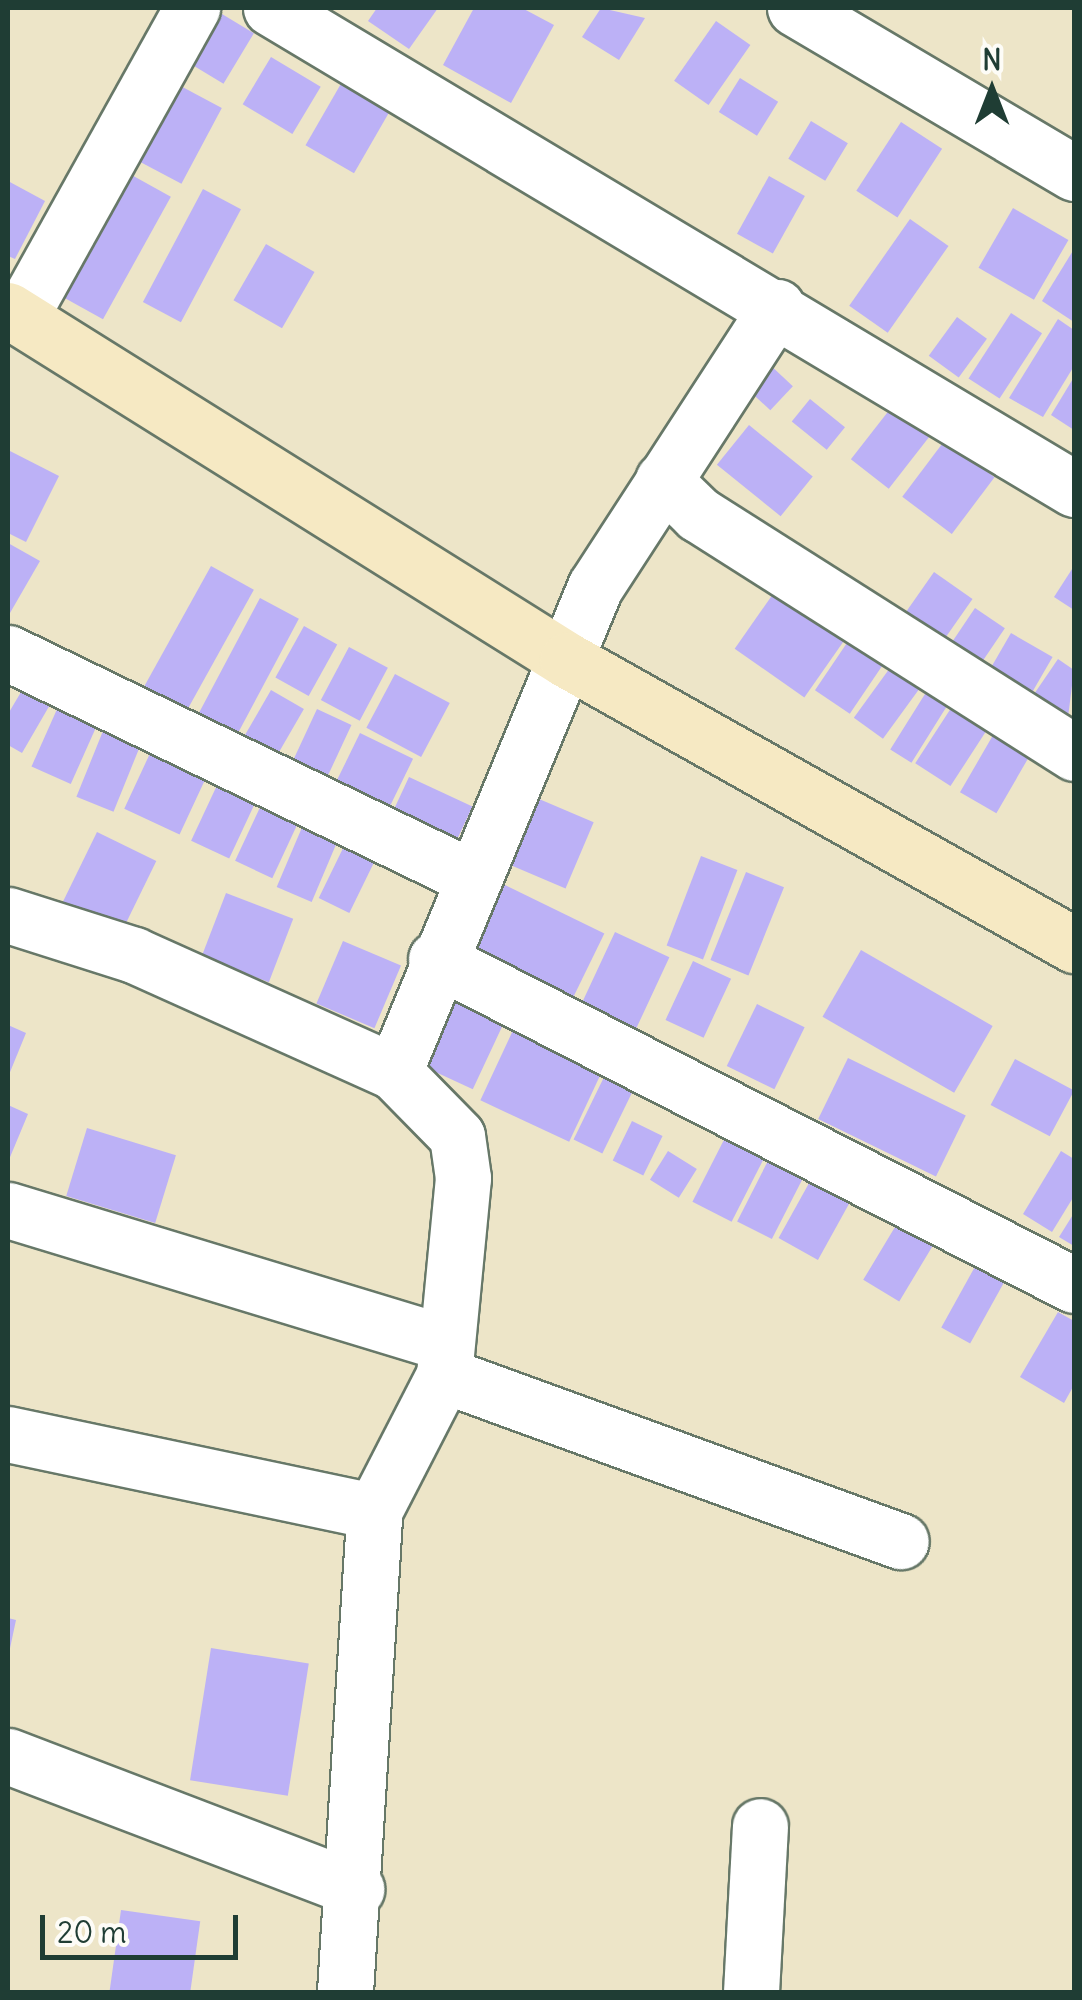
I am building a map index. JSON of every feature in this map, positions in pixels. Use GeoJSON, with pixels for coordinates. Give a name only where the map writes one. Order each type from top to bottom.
{"type":"FeatureCollection","features":[{"type":"Feature","properties":{"kind":"street"},"geometry":{"type":"LineString","coordinates":[[192,8],[14,314],[566,660],[1074,945]]}},
{"type":"Feature","properties":{"kind":"street"},"geometry":{"type":"LineString","coordinates":[[271,8],[777,307],[1074,489]]}},
{"type":"Feature","properties":{"kind":"street"},"geometry":{"type":"LineString","coordinates":[[795,8],[1074,173]]}},
{"type":"Feature","properties":{"kind":"street"},"geometry":{"type":"LineString","coordinates":[[394,1072],[436,959],[595,587],[777,307]]}},
{"type":"Feature","properties":{"kind":"street"},"geometry":{"type":"LineString","coordinates":[[664,480],[698,514],[1074,753]]}},
{"type":"Feature","properties":{"kind":"street"},"geometry":{"type":"LineString","coordinates":[[8,653],[473,878]]}},
{"type":"Feature","properties":{"kind":"street"},"geometry":{"type":"LineString","coordinates":[[8,915],[134,955],[394,1072],[457,1136],[464,1178],[444,1359],[374,1511],[357,1889],[345,1992]]}},
{"type":"Feature","properties":{"kind":"street"},"geometry":{"type":"LineString","coordinates":[[436,959],[1074,1285]]}},
{"type":"Feature","properties":{"kind":"street"},"geometry":{"type":"LineString","coordinates":[[8,1210],[444,1359],[901,1542]]}},
{"type":"Feature","properties":{"kind":"street"},"geometry":{"type":"LineString","coordinates":[[8,1434],[374,1511]]}},
{"type":"Feature","properties":{"kind":"street"},"geometry":{"type":"LineString","coordinates":[[8,1756],[357,1889]]}},
{"type":"Feature","properties":{"kind":"street"},"geometry":{"type":"LineString","coordinates":[[751,1992],[760,1826]]}},
{"type":"Feature","properties":{"kind":"building"},"geometry":{"type":"Polygon","coordinates":[[[377,8],[438,8],[409,49],[368,21],[377,8]]]}},
{"type":"Feature","properties":{"kind":"building"},"geometry":{"type":"Polygon","coordinates":[[[474,8],[522,8],[554,25],[511,103],[443,65],[474,8]]]}},
{"type":"Feature","properties":{"kind":"building"},"geometry":{"type":"Polygon","coordinates":[[[601,8],[645,18],[619,60],[582,37],[601,8]]]}},
{"type":"Feature","properties":{"kind":"building"},"geometry":{"type":"Polygon","coordinates":[[[217,11],[254,33],[223,84],[187,62],[217,11]]]}},
{"type":"Feature","properties":{"kind":"building"},"geometry":{"type":"Polygon","coordinates":[[[716,21],[750,45],[709,105],[674,81],[716,21]]]}},
{"type":"Feature","properties":{"kind":"building"},"geometry":{"type":"Polygon","coordinates":[[[271,57],[321,87],[292,134],[243,104],[271,57]]]}},
{"type":"Feature","properties":{"kind":"building"},"geometry":{"type":"Polygon","coordinates":[[[346,75],[394,103],[354,173],[306,145],[346,75]]]}},
{"type":"Feature","properties":{"kind":"building"},"geometry":{"type":"Polygon","coordinates":[[[740,78],[778,102],[757,136],[719,112],[740,78]]]}},
{"type":"Feature","properties":{"kind":"building"},"geometry":{"type":"Polygon","coordinates":[[[175,83],[222,108],[181,184],[135,159],[175,83]]]}},
{"type":"Feature","properties":{"kind":"building"},"geometry":{"type":"Polygon","coordinates":[[[811,121],[848,143],[825,181],[788,159],[811,121]]]}},
{"type":"Feature","properties":{"kind":"building"},"geometry":{"type":"Polygon","coordinates":[[[901,122],[942,149],[897,217],[856,191],[901,122]]]}},
{"type":"Feature","properties":{"kind":"building"},"geometry":{"type":"Polygon","coordinates":[[[128,173],[171,197],[103,319],[60,295],[128,173]]]}},
{"type":"Feature","properties":{"kind":"building"},"geometry":{"type":"Polygon","coordinates":[[[769,176],[805,196],[773,254],[737,234],[769,176]]]}},
{"type":"Feature","properties":{"kind":"building"},"geometry":{"type":"Polygon","coordinates":[[[8,181],[45,201],[15,259],[8,256],[8,181]]]}},
{"type":"Feature","properties":{"kind":"building"},"geometry":{"type":"Polygon","coordinates":[[[203,189],[241,209],[181,322],[143,302],[203,189]]]}},
{"type":"Feature","properties":{"kind":"building"},"geometry":{"type":"Polygon","coordinates":[[[1013,208],[1068,240],[1034,300],[978,268],[1013,208]]]}},
{"type":"Feature","properties":{"kind":"building"},"geometry":{"type":"Polygon","coordinates":[[[910,219],[949,246],[888,333],[849,306],[910,219]]]}},
{"type":"Feature","properties":{"kind":"building"},"geometry":{"type":"Polygon","coordinates":[[[266,244],[314,272],[282,328],[234,300],[266,244]]]}},
{"type":"Feature","properties":{"kind":"building"},"geometry":{"type":"Polygon","coordinates":[[[1074,249],[1074,322],[1042,301],[1074,249]]]}},
{"type":"Feature","properties":{"kind":"building"},"geometry":{"type":"Polygon","coordinates":[[[1011,313],[1042,333],[1000,399],[969,378],[1011,313]]]}},
{"type":"Feature","properties":{"kind":"building"},"geometry":{"type":"Polygon","coordinates":[[[957,317],[987,339],[959,378],[929,356],[957,317]]]}},
{"type":"Feature","properties":{"kind":"building"},"geometry":{"type":"Polygon","coordinates":[[[1058,319],[1074,330],[1074,366],[1043,417],[1009,398],[1058,319]]]}},
{"type":"Feature","properties":{"kind":"building"},"geometry":{"type":"Polygon","coordinates":[[[768,363],[793,386],[770,410],[745,387],[768,363]]]}},
{"type":"Feature","properties":{"kind":"building"},"geometry":{"type":"Polygon","coordinates":[[[1074,377],[1074,430],[1051,415],[1074,377]]]}},
{"type":"Feature","properties":{"kind":"building"},"geometry":{"type":"Polygon","coordinates":[[[810,399],[845,427],[827,450],[792,422],[810,399]]]}},
{"type":"Feature","properties":{"kind":"building"},"geometry":{"type":"Polygon","coordinates":[[[894,404],[932,434],[889,489],[851,459],[894,404]]]}},
{"type":"Feature","properties":{"kind":"building"},"geometry":{"type":"Polygon","coordinates":[[[749,425],[813,477],[781,516],[717,465],[749,425]]]}},
{"type":"Feature","properties":{"kind":"building"},"geometry":{"type":"Polygon","coordinates":[[[945,440],[995,477],[952,534],[902,497],[945,440]]]}},
{"type":"Feature","properties":{"kind":"building"},"geometry":{"type":"Polygon","coordinates":[[[8,450],[59,476],[26,542],[8,533],[8,450]]]}},
{"type":"Feature","properties":{"kind":"building"},"geometry":{"type":"Polygon","coordinates":[[[8,543],[40,561],[10,613],[8,612],[8,543]]]}},
{"type":"Feature","properties":{"kind":"building"},"geometry":{"type":"Polygon","coordinates":[[[211,566],[254,590],[187,710],[145,686],[211,566]]]}},
{"type":"Feature","properties":{"kind":"building"},"geometry":{"type":"Polygon","coordinates":[[[1074,566],[1074,610],[1054,597],[1074,566]]]}},
{"type":"Feature","properties":{"kind":"building"},"geometry":{"type":"Polygon","coordinates":[[[934,572],[973,599],[941,644],[902,617],[934,572]]]}},
{"type":"Feature","properties":{"kind":"building"},"geometry":{"type":"Polygon","coordinates":[[[780,584],[850,633],[804,697],[735,649],[780,584]]]}},
{"type":"Feature","properties":{"kind":"building"},"geometry":{"type":"Polygon","coordinates":[[[260,598],[299,619],[236,736],[198,715],[260,598]]]}},
{"type":"Feature","properties":{"kind":"building"},"geometry":{"type":"Polygon","coordinates":[[[975,608],[1005,628],[979,667],[949,647],[975,608]]]}},
{"type":"Feature","properties":{"kind":"building"},"geometry":{"type":"Polygon","coordinates":[[[304,626],[337,644],[309,696],[275,678],[304,626]]]}},
{"type":"Feature","properties":{"kind":"building"},"geometry":{"type":"Polygon","coordinates":[[[1011,633],[1053,657],[1030,697],[988,673],[1011,633]]]}},
{"type":"Feature","properties":{"kind":"building"},"geometry":{"type":"Polygon","coordinates":[[[853,634],[888,657],[850,714],[815,690],[853,634]]]}},
{"type":"Feature","properties":{"kind":"building"},"geometry":{"type":"Polygon","coordinates":[[[349,647],[388,668],[360,721],[321,700],[349,647]]]}},
{"type":"Feature","properties":{"kind":"building"},"geometry":{"type":"Polygon","coordinates":[[[1058,659],[1074,670],[1067,725],[1030,700],[1058,659]]]}},
{"type":"Feature","properties":{"kind":"building"},"geometry":{"type":"Polygon","coordinates":[[[895,661],[924,682],[883,739],[854,718],[895,661]]]}},
{"type":"Feature","properties":{"kind":"building"},"geometry":{"type":"Polygon","coordinates":[[[395,674],[450,703],[421,757],[366,728],[395,674]]]}},
{"type":"Feature","properties":{"kind":"building"},"geometry":{"type":"Polygon","coordinates":[[[930,686],[951,699],[911,763],[890,750],[930,686]]]}},
{"type":"Feature","properties":{"kind":"building"},"geometry":{"type":"Polygon","coordinates":[[[24,687],[51,703],[22,753],[8,745],[8,714],[24,687]]]}},
{"type":"Feature","properties":{"kind":"building"},"geometry":{"type":"Polygon","coordinates":[[[271,690],[304,709],[273,762],[240,743],[271,690]]]}},
{"type":"Feature","properties":{"kind":"building"},"geometry":{"type":"Polygon","coordinates":[[[62,698],[101,715],[71,784],[31,767],[62,698]]]}},
{"type":"Feature","properties":{"kind":"building"},"geometry":{"type":"Polygon","coordinates":[[[955,702],[990,725],[950,786],[915,763],[955,702]]]}},
{"type":"Feature","properties":{"kind":"building"},"geometry":{"type":"Polygon","coordinates":[[[317,709],[351,725],[326,779],[292,763],[317,709]]]}},
{"type":"Feature","properties":{"kind":"building"},"geometry":{"type":"Polygon","coordinates":[[[996,730],[1032,751],[996,813],[960,792],[996,730]]]}},
{"type":"Feature","properties":{"kind":"building"},"geometry":{"type":"Polygon","coordinates":[[[103,731],[140,746],[113,812],[76,797],[103,731]]]}},
{"type":"Feature","properties":{"kind":"building"},"geometry":{"type":"Polygon","coordinates":[[[360,733],[413,759],[385,815],[332,790],[360,733]]]}},
{"type":"Feature","properties":{"kind":"building"},"geometry":{"type":"Polygon","coordinates":[[[153,747],[208,773],[180,834],[124,809],[153,747]]]}},
{"type":"Feature","properties":{"kind":"building"},"geometry":{"type":"Polygon","coordinates":[[[409,777],[472,807],[454,846],[390,817],[409,777]]]}},
{"type":"Feature","properties":{"kind":"building"},"geometry":{"type":"Polygon","coordinates":[[[219,781],[257,799],[229,859],[191,841],[219,781]]]}},
{"type":"Feature","properties":{"kind":"building"},"geometry":{"type":"Polygon","coordinates":[[[532,796],[594,822],[566,888],[504,862],[532,796]]]}},
{"type":"Feature","properties":{"kind":"building"},"geometry":{"type":"Polygon","coordinates":[[[263,801],[300,818],[272,878],[235,861],[263,801]]]}},
{"type":"Feature","properties":{"kind":"building"},"geometry":{"type":"Polygon","coordinates":[[[306,818],[341,833],[312,902],[277,887],[306,818]]]}},
{"type":"Feature","properties":{"kind":"building"},"geometry":{"type":"Polygon","coordinates":[[[97,832],[156,861],[122,931],[63,902],[97,832]]]}},
{"type":"Feature","properties":{"kind":"building"},"geometry":{"type":"Polygon","coordinates":[[[349,836],[380,851],[349,913],[319,898],[349,836]]]}},
{"type":"Feature","properties":{"kind":"building"},"geometry":{"type":"Polygon","coordinates":[[[701,856],[737,870],[703,960],[667,946],[701,856]]]}},
{"type":"Feature","properties":{"kind":"building"},"geometry":{"type":"Polygon","coordinates":[[[746,872],[784,887],[748,975],[710,960],[746,872]]]}},
{"type":"Feature","properties":{"kind":"building"},"geometry":{"type":"Polygon","coordinates":[[[501,883],[604,933],[573,997],[470,947],[501,883]]]}},
{"type":"Feature","properties":{"kind":"building"},"geometry":{"type":"Polygon","coordinates":[[[226,893],[293,919],[269,982],[202,956],[226,893]]]}},
{"type":"Feature","properties":{"kind":"building"},"geometry":{"type":"Polygon","coordinates":[[[615,932],[669,957],[636,1030],[581,1005],[615,932]]]}},
{"type":"Feature","properties":{"kind":"building"},"geometry":{"type":"Polygon","coordinates":[[[343,941],[401,966],[374,1028],[316,1004],[343,941]]]}},
{"type":"Feature","properties":{"kind":"building"},"geometry":{"type":"Polygon","coordinates":[[[861,950],[993,1026],[954,1093],[822,1017],[861,950]]]}},
{"type":"Feature","properties":{"kind":"building"},"geometry":{"type":"Polygon","coordinates":[[[693,961],[731,979],[704,1038],[666,1020],[693,961]]]}},
{"type":"Feature","properties":{"kind":"building"},"geometry":{"type":"Polygon","coordinates":[[[455,995],[506,1019],[473,1089],[422,1066],[455,995]]]}},
{"type":"Feature","properties":{"kind":"building"},"geometry":{"type":"Polygon","coordinates":[[[757,1004],[805,1027],[774,1089],[727,1066],[757,1004]]]}},
{"type":"Feature","properties":{"kind":"building"},"geometry":{"type":"Polygon","coordinates":[[[8,1025],[26,1033],[8,1077],[8,1025]]]}},
{"type":"Feature","properties":{"kind":"building"},"geometry":{"type":"Polygon","coordinates":[[[515,1026],[604,1067],[569,1142],[480,1100],[515,1026]]]}},
{"type":"Feature","properties":{"kind":"building"},"geometry":{"type":"Polygon","coordinates":[[[848,1058],[966,1115],[936,1177],[818,1119],[848,1058]]]}},
{"type":"Feature","properties":{"kind":"building"},"geometry":{"type":"Polygon","coordinates":[[[1015,1059],[1074,1090],[1050,1136],[991,1105],[1015,1059]]]}},
{"type":"Feature","properties":{"kind":"building"},"geometry":{"type":"Polygon","coordinates":[[[606,1073],[635,1087],[602,1154],[574,1140],[606,1073]]]}},
{"type":"Feature","properties":{"kind":"building"},"geometry":{"type":"Polygon","coordinates":[[[8,1105],[28,1114],[8,1162],[8,1105]]]}},
{"type":"Feature","properties":{"kind":"building"},"geometry":{"type":"Polygon","coordinates":[[[632,1121],[663,1136],[643,1175],[613,1161],[632,1121]]]}},
{"type":"Feature","properties":{"kind":"building"},"geometry":{"type":"Polygon","coordinates":[[[731,1126],[770,1146],[732,1222],[692,1202],[731,1126]]]}},
{"type":"Feature","properties":{"kind":"building"},"geometry":{"type":"Polygon","coordinates":[[[87,1128],[176,1155],[155,1223],[66,1196],[87,1128]]]}},
{"type":"Feature","properties":{"kind":"building"},"geometry":{"type":"Polygon","coordinates":[[[668,1151],[697,1169],[679,1198],[650,1180],[668,1151]]]}},
{"type":"Feature","properties":{"kind":"building"},"geometry":{"type":"Polygon","coordinates":[[[773,1151],[808,1169],[772,1239],[737,1221],[773,1151]]]}},
{"type":"Feature","properties":{"kind":"building"},"geometry":{"type":"Polygon","coordinates":[[[1061,1151],[1074,1159],[1074,1196],[1052,1232],[1023,1214],[1061,1151]]]}},
{"type":"Feature","properties":{"kind":"building"},"geometry":{"type":"Polygon","coordinates":[[[813,1176],[852,1198],[818,1260],[779,1238],[813,1176]]]}},
{"type":"Feature","properties":{"kind":"building"},"geometry":{"type":"Polygon","coordinates":[[[907,1207],[943,1229],[899,1301],[863,1280],[907,1207]]]}},
{"type":"Feature","properties":{"kind":"building"},"geometry":{"type":"Polygon","coordinates":[[[1074,1213],[1074,1246],[1059,1237],[1074,1213]]]}},
{"type":"Feature","properties":{"kind":"building"},"geometry":{"type":"Polygon","coordinates":[[[982,1254],[1011,1270],[970,1343],[941,1327],[982,1254]]]}},
{"type":"Feature","properties":{"kind":"building"},"geometry":{"type":"Polygon","coordinates":[[[1058,1312],[1074,1321],[1074,1385],[1064,1403],[1020,1377],[1058,1312]]]}},
{"type":"Feature","properties":{"kind":"building"},"geometry":{"type":"Polygon","coordinates":[[[8,1618],[16,1620],[9,1653],[8,1652],[8,1618]]]}},
{"type":"Feature","properties":{"kind":"building"},"geometry":{"type":"Polygon","coordinates":[[[211,1648],[309,1663],[288,1796],[190,1780],[211,1648]]]}},
{"type":"Feature","properties":{"kind":"building"},"geometry":{"type":"Polygon","coordinates":[[[121,1910],[200,1921],[190,1992],[110,1991],[121,1910]]]}}]}
